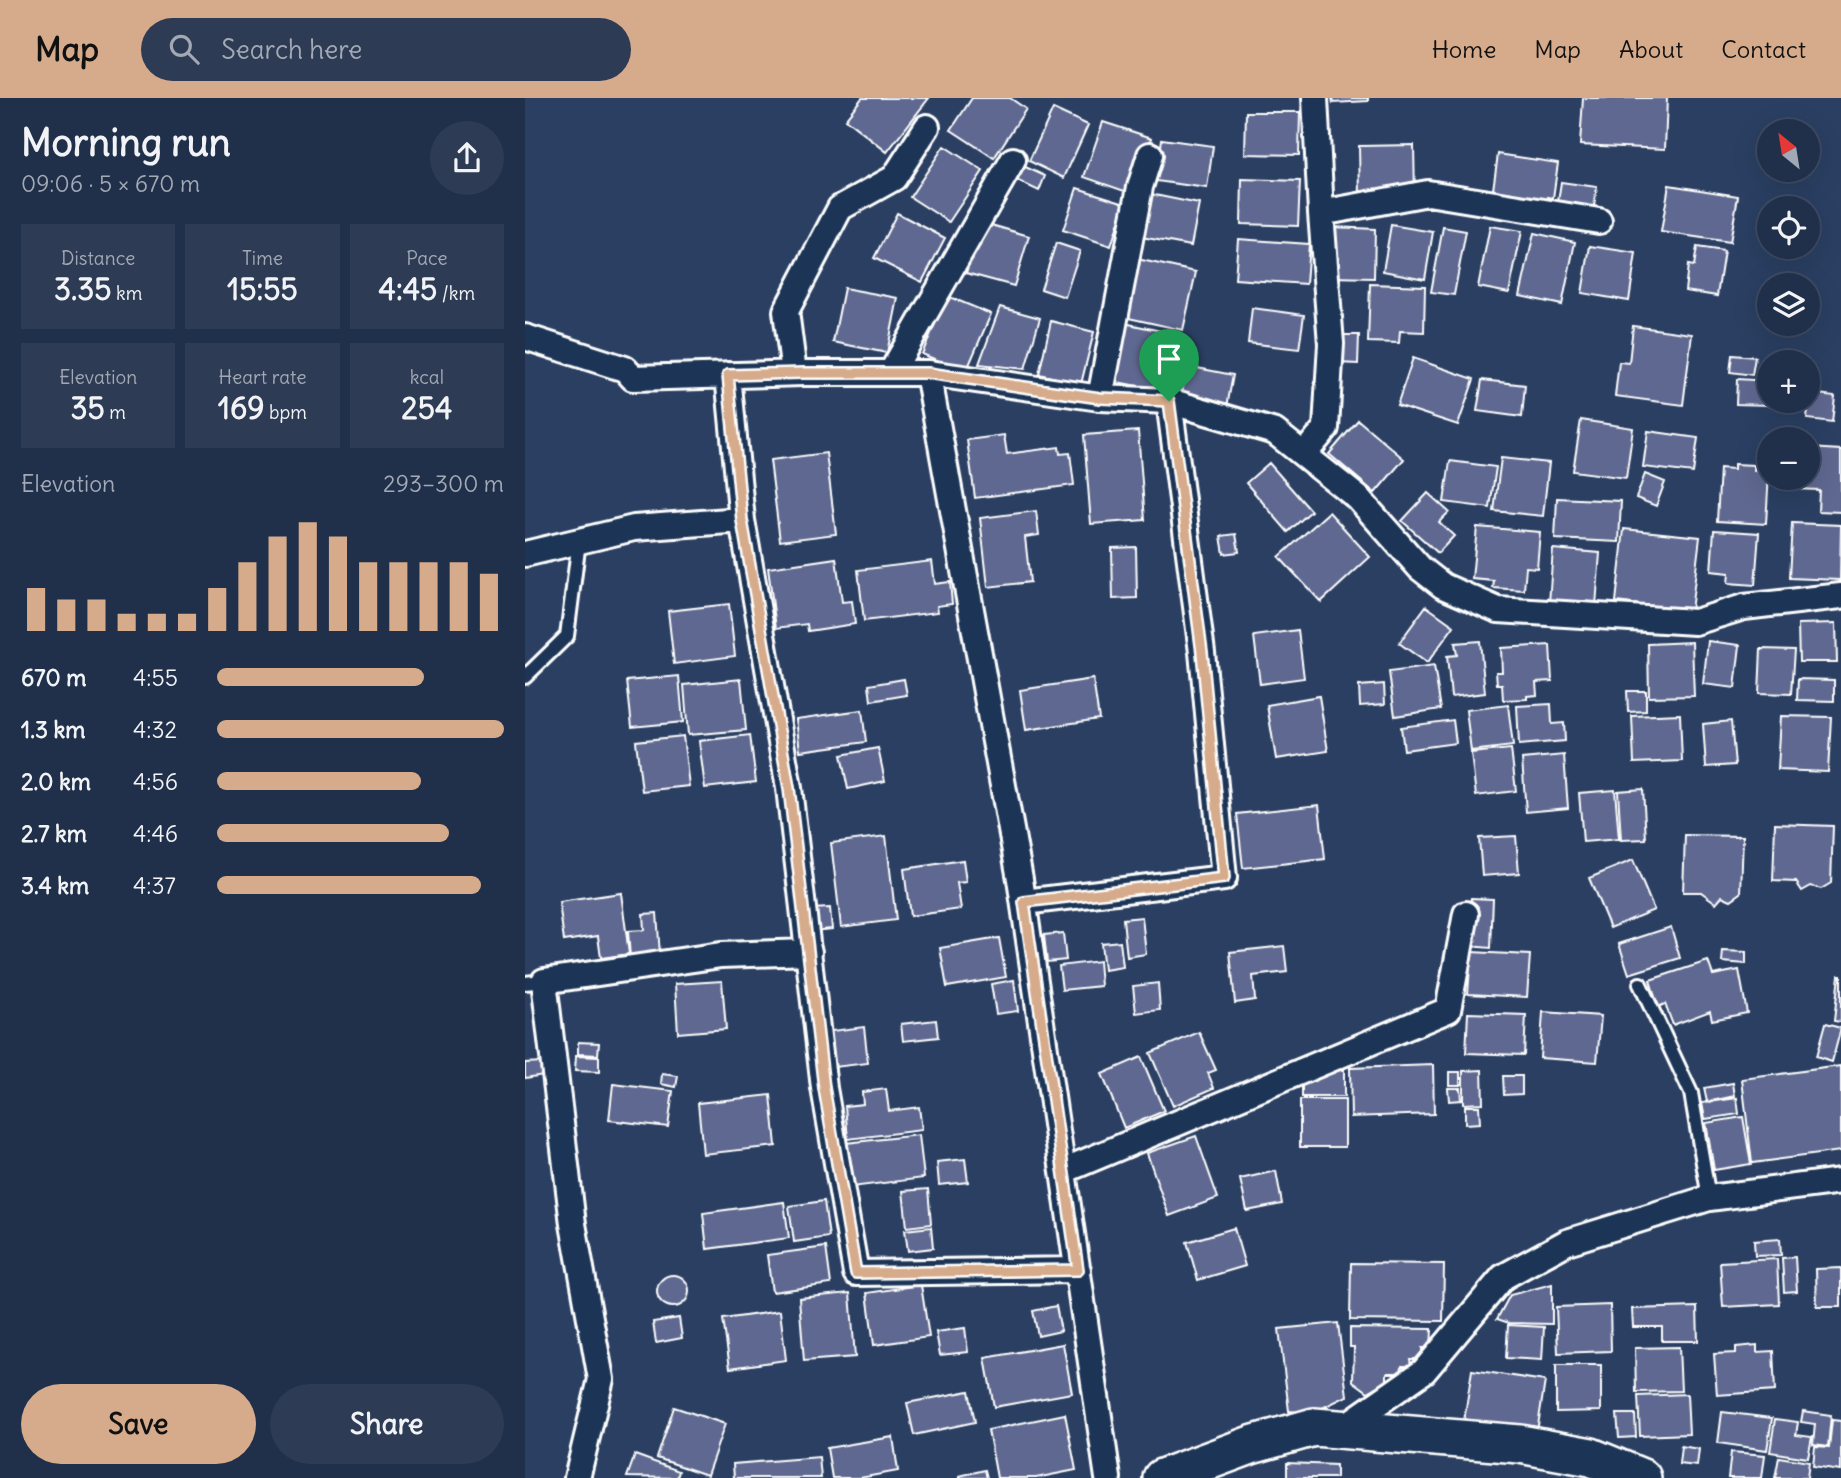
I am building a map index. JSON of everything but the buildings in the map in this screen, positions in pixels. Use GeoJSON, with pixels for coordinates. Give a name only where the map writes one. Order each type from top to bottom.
{"type":"FeatureCollection","features":[{"type":"Feature","properties":{"kind":"street"},"geometry":{"type":"LineString","coordinates":[[1305,453],[1326,428],[1331,344],[1315,98]]}},
{"type":"Feature","properties":{"kind":"street"},"geometry":{"type":"LineString","coordinates":[[794,373],[786,311],[840,208],[894,178],[927,127]]}},
{"type":"Feature","properties":{"kind":"street"},"geometry":{"type":"LineString","coordinates":[[1100,398],[1140,187],[1150,155]]}},
{"type":"Feature","properties":{"kind":"street"},"geometry":{"type":"LineString","coordinates":[[891,373],[1013,160]]}},
{"type":"Feature","properties":{"kind":"street"},"geometry":{"type":"LineString","coordinates":[[1321,213],[1427,193],[1599,220]]}},
{"type":"Feature","properties":{"kind":"street"},"geometry":{"type":"LineString","coordinates":[[525,337],[625,369],[633,378],[794,373],[928,373],[1100,398],[1169,401],[1275,432],[1305,453],[1358,498],[1420,568],[1443,586],[1498,610],[1695,622],[1744,607],[1841,596]]}},
{"type":"Feature","properties":{"kind":"street"},"geometry":{"type":"LineString","coordinates":[[928,373],[1024,902],[1108,1478]]}},
{"type":"Feature","properties":{"kind":"street"},"geometry":{"type":"LineString","coordinates":[[728,375],[742,520],[789,788],[824,1088],[856,1273],[1078,1270]]}},
{"type":"Feature","properties":{"kind":"street"},"geometry":{"type":"LineString","coordinates":[[1024,902],[1224,878],[1202,652],[1169,401]]}},
{"type":"Feature","properties":{"kind":"street"},"geometry":{"type":"LineString","coordinates":[[525,554],[635,528],[742,520]]}},
{"type":"Feature","properties":{"kind":"street"},"geometry":{"type":"LineString","coordinates":[[1063,1171],[1448,1010],[1466,914]]}},
{"type":"Feature","properties":{"kind":"street"},"geometry":{"type":"LineString","coordinates":[[577,1478],[601,1379],[573,1224],[535,982],[720,955],[809,952]]}},
{"type":"Feature","properties":{"kind":"street"},"geometry":{"type":"LineString","coordinates":[[1341,1429],[1424,1371],[1503,1276],[1567,1242],[1709,1198],[1841,1181]]}},
{"type":"Feature","properties":{"kind":"street"},"geometry":{"type":"LineString","coordinates":[[1162,1478],[1251,1445],[1314,1427],[1520,1444],[1591,1457],[1642,1478]]}},
{"type":"Feature","properties":{"kind":"lane"},"geometry":{"type":"LineString","coordinates":[[525,677],[567,635],[579,541]]}},
{"type":"Feature","properties":{"kind":"lane"},"geometry":{"type":"LineString","coordinates":[[1640,984],[1691,1093],[1709,1198]]}},
{"type":"Feature","properties":{"kind":"route"},"geometry":{"type":"LineString","coordinates":[[928,373],[1100,398],[1169,401],[1202,652],[1224,878],[1024,902],[1078,1270],[856,1273],[824,1088],[789,788],[742,520],[728,375],[928,373]]}}]}
